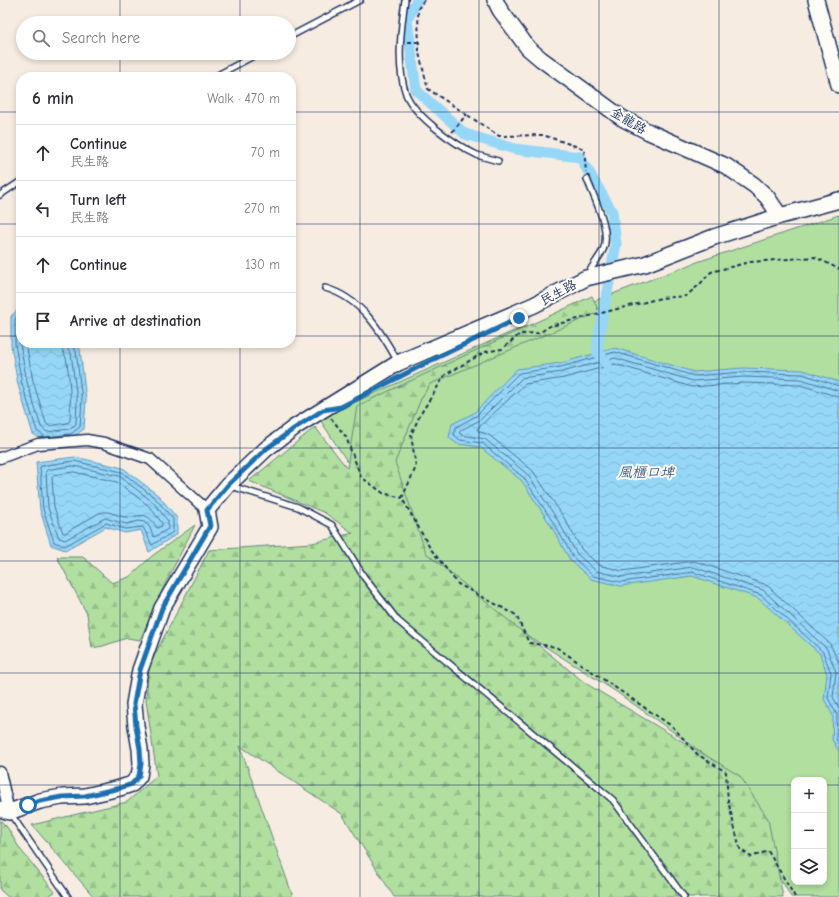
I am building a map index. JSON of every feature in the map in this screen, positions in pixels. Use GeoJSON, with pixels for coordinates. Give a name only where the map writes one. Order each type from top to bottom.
{"type":"FeatureCollection","features":[{"type":"Feature","properties":{"kind":"street","name":"金龍路"},"geometry":{"type":"LineString","coordinates":[[495,0],[500,10],[528,48],[541,59],[622,118],[649,132],[726,166],[754,185],[767,197],[780,216]]}},
{"type":"Feature","properties":{"kind":"street"},"geometry":{"type":"LineString","coordinates":[[816,0],[839,85]]}},
{"type":"Feature","properties":{"kind":"street","name":"民生路"},"geometry":{"type":"LineString","coordinates":[[207,510],[228,485],[266,449],[295,428],[398,363],[534,305],[585,281],[644,264],[714,237],[780,216],[839,200]]}},
{"type":"Feature","properties":{"kind":"street"},"geometry":{"type":"LineString","coordinates":[[0,458],[38,444],[87,440],[104,443],[150,459],[207,510],[210,526],[162,608],[140,670],[134,704],[140,749],[141,764],[139,776],[132,784],[120,788],[85,796],[62,797],[40,801],[5,810],[0,772]]}},
{"type":"Feature","properties":{"kind":"lane"},"geometry":{"type":"LineString","coordinates":[[296,33],[360,0]]}},
{"type":"Feature","properties":{"kind":"lane"},"geometry":{"type":"LineString","coordinates":[[405,0],[400,58],[406,94],[411,103],[448,138],[478,155],[498,161]]}},
{"type":"Feature","properties":{"kind":"lane"},"geometry":{"type":"LineString","coordinates":[[223,72],[246,60]]}},
{"type":"Feature","properties":{"kind":"lane"},"geometry":{"type":"LineString","coordinates":[[585,281],[606,242],[605,228],[587,179]]}},
{"type":"Feature","properties":{"kind":"lane"},"geometry":{"type":"LineString","coordinates":[[0,195],[16,184]]}},
{"type":"Feature","properties":{"kind":"lane"},"geometry":{"type":"LineString","coordinates":[[325,288],[338,291],[359,305],[384,336],[398,363]]}},
{"type":"Feature","properties":{"kind":"lane"},"geometry":{"type":"LineString","coordinates":[[228,485],[298,507],[332,525],[364,577],[398,622],[613,800],[684,897]]}},
{"type":"Feature","properties":{"kind":"lane"},"geometry":{"type":"LineString","coordinates":[[5,810],[68,897]]}},
{"type":"Feature","properties":{"kind":"path"},"geometry":{"type":"LineString","coordinates":[[424,0],[418,9],[419,42],[428,89],[499,136],[543,135],[584,148],[587,179]]}},
{"type":"Feature","properties":{"kind":"path"},"geometry":{"type":"LineString","coordinates":[[401,42],[419,42]]}},
{"type":"Feature","properties":{"kind":"path"},"geometry":{"type":"LineString","coordinates":[[448,138],[466,114]]}},
{"type":"Feature","properties":{"kind":"path"},"geometry":{"type":"LineString","coordinates":[[402,498],[416,467],[411,435],[420,415],[445,375],[485,352],[502,349],[520,334],[539,333],[550,326],[661,298],[686,296],[711,272],[750,262],[815,256],[839,270]]}},
{"type":"Feature","properties":{"kind":"path"},"geometry":{"type":"LineString","coordinates":[[323,410],[346,438],[361,477],[382,493],[402,498],[430,548],[458,584],[516,615],[529,643],[556,647],[673,727],[697,754],[726,772],[728,801],[740,848],[751,856],[768,851],[794,897]]}},
{"type":"Feature","properties":{"kind":"green space"},"geometry":{"type":"Polygon","coordinates":[[[839,215],[839,897],[791,897],[714,761],[615,691],[511,625],[404,549],[319,418],[509,333],[700,261],[839,215]]]}},
{"type":"Feature","properties":{"kind":"green space"},"geometry":{"type":"Polygon","coordinates":[[[592,296],[599,312],[430,384],[421,399],[395,462],[426,553],[585,683],[740,776],[768,819],[783,897],[394,897],[342,814],[240,746],[293,897],[94,897],[32,825],[127,802],[157,776],[146,700],[149,666],[209,550],[312,543],[353,533],[325,513],[249,481],[315,427],[347,468],[357,406],[592,296]]]}},
{"type":"Feature","properties":{"kind":"green space"},"geometry":{"type":"Polygon","coordinates":[[[195,525],[165,584],[140,640],[127,638],[92,648],[87,614],[57,557],[83,557],[112,583],[129,577],[152,556],[195,525]]]}},
{"type":"Feature","properties":{"kind":"green space"},"geometry":{"type":"Polygon","coordinates":[[[0,820],[7,827],[20,849],[55,892],[46,897],[8,897],[0,890],[0,820]]]}},
{"type":"Feature","properties":{"kind":"water"},"geometry":{"type":"Polygon","coordinates":[[[16,312],[16,348],[80,349],[86,400],[84,429],[73,437],[45,441],[33,434],[18,385],[11,345],[11,316],[16,312]]]}},
{"type":"Feature","properties":{"kind":"water","name":"風櫃口埤"},"geometry":{"type":"Polygon","coordinates":[[[615,348],[694,372],[743,368],[803,370],[839,382],[839,751],[832,740],[833,716],[824,699],[827,674],[820,654],[758,598],[692,576],[621,586],[591,579],[570,560],[550,524],[522,481],[480,447],[458,444],[449,438],[452,424],[474,413],[517,369],[561,363],[615,348]]]}},
{"type":"Feature","properties":{"kind":"water"},"geometry":{"type":"Polygon","coordinates":[[[75,457],[123,468],[159,496],[177,518],[177,534],[149,552],[141,530],[125,533],[106,527],[65,550],[51,545],[40,510],[36,462],[75,457]]]}},
{"type":"Feature","properties":{"kind":"waterway"},"geometry":{"type":"LineString","coordinates":[[417,0],[407,20],[416,90],[465,134],[515,149],[580,157],[612,212],[616,244],[598,341],[598,353],[607,364]]}},
{"type":"Feature","properties":{"kind":"route"},"geometry":{"type":"LineString","coordinates":[[28,805],[62,797],[85,796],[105,792],[132,784],[139,776],[141,764],[140,749],[134,704],[140,670],[162,608],[210,526],[207,510],[228,485],[266,449],[323,410],[341,407],[432,360],[519,318]]}}]}
